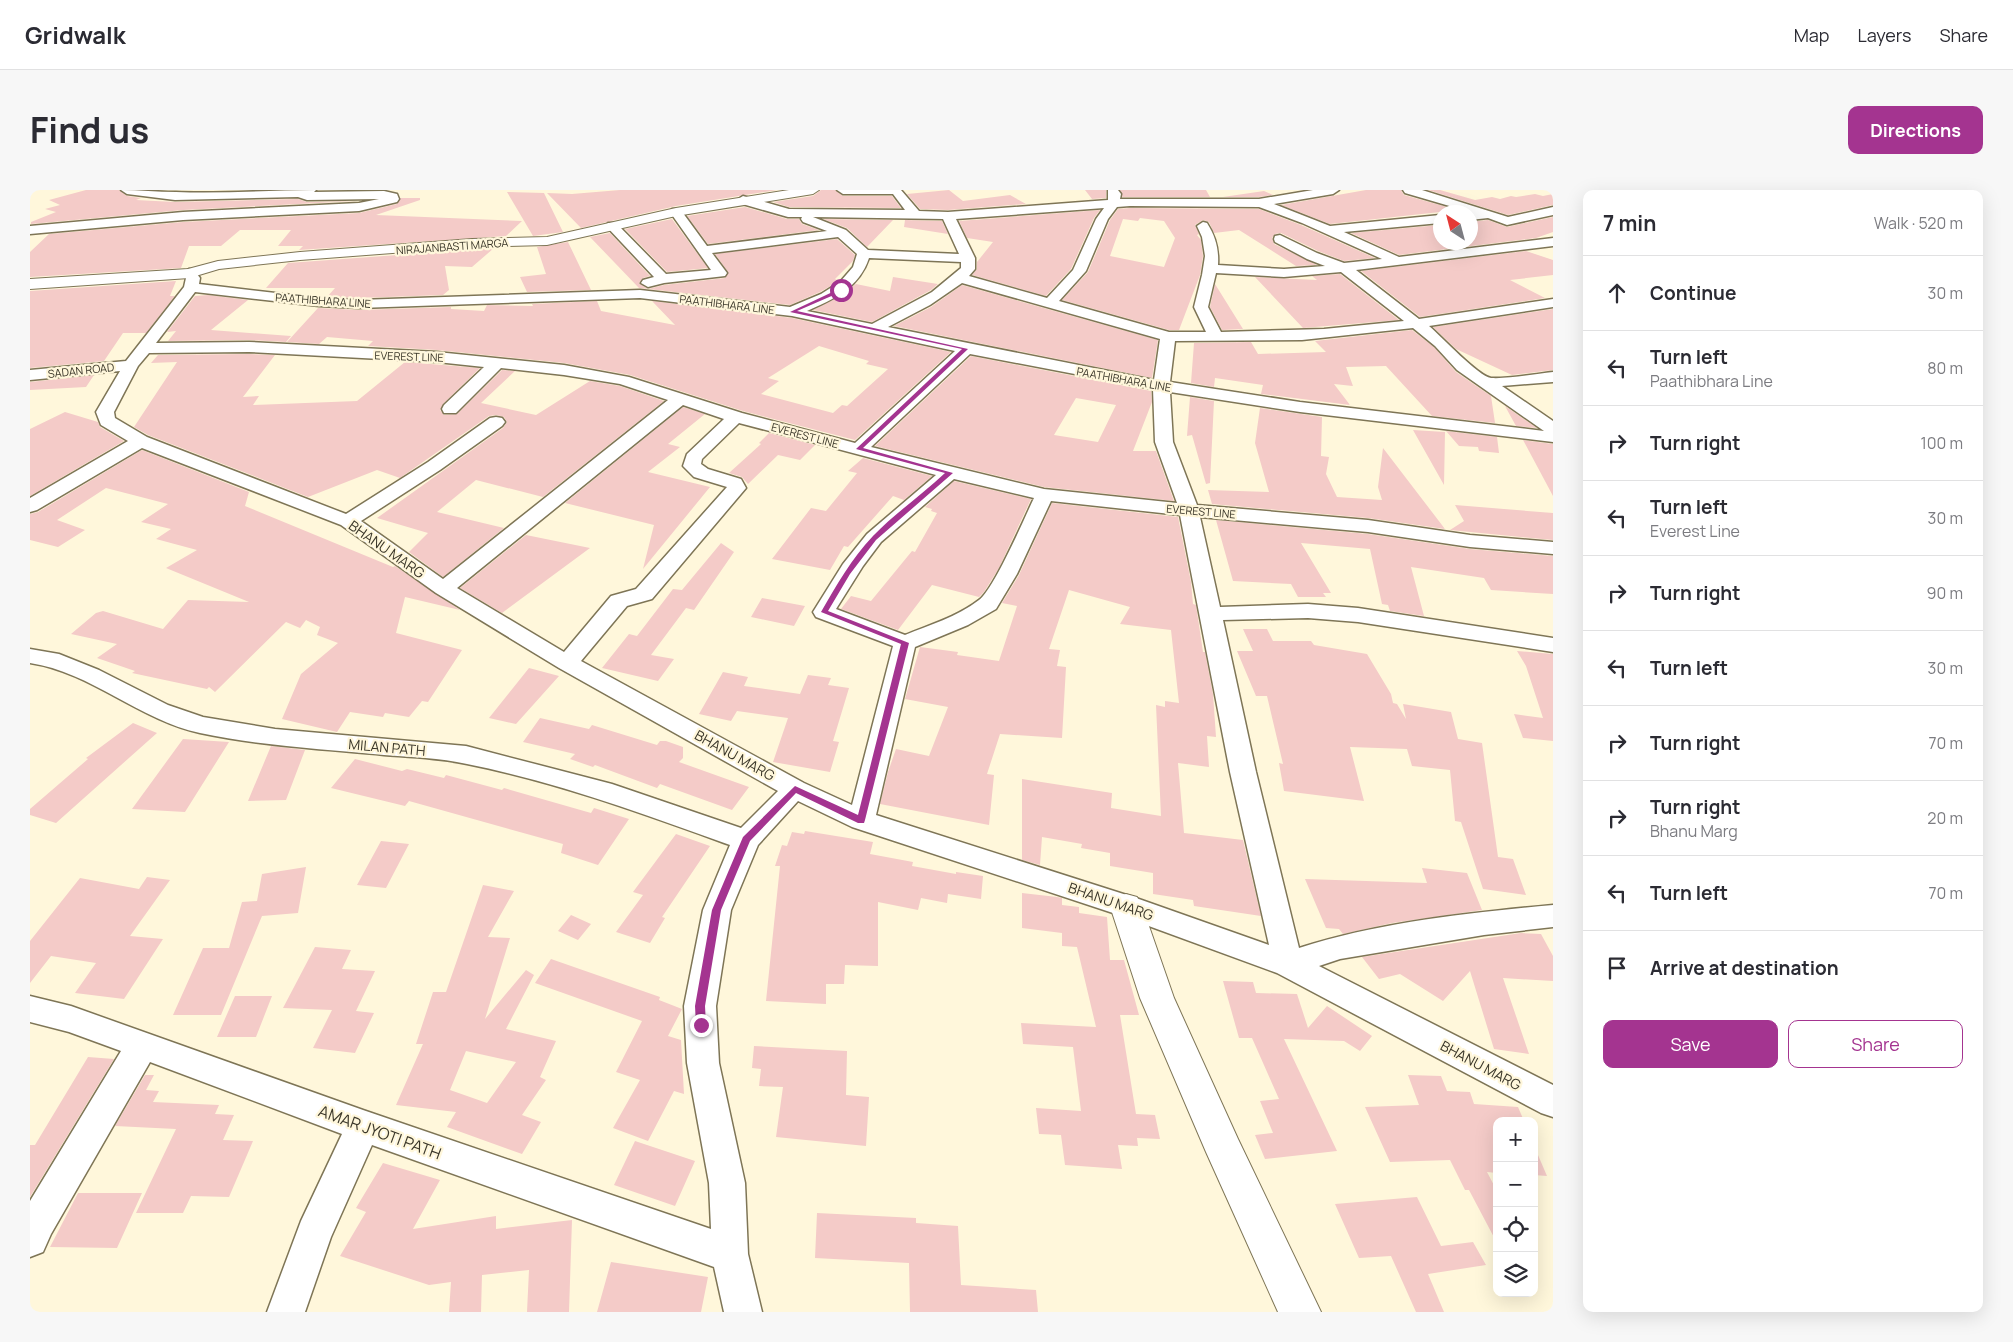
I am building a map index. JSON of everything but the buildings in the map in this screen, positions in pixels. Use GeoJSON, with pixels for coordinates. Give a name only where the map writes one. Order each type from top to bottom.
{"type":"FeatureCollection","features":[{"type":"Feature","properties":{"kind":"street"},"geometry":{"type":"LineString","coordinates":[[30,230],[183,216],[359,207],[393,199],[393,196],[384,194],[307,196],[304,192],[175,196],[127,190]]}},
{"type":"Feature","properties":{"kind":"street","name":"NIRAJANBASTI MARGA"},"geometry":{"type":"LineString","coordinates":[[30,284],[67,280],[190,280],[218,265],[300,256],[435,248],[472,242],[547,241],[676,212],[814,190]]}},
{"type":"Feature","properties":{"kind":"street"},"geometry":{"type":"LineString","coordinates":[[843,190],[902,190],[915,214]]}},
{"type":"Feature","properties":{"kind":"street"},"geometry":{"type":"LineString","coordinates":[[1232,190],[1400,262]]}},
{"type":"Feature","properties":{"kind":"street"},"geometry":{"type":"LineString","coordinates":[[788,213],[948,216],[1112,197],[1130,202],[1259,203],[1333,190]]}},
{"type":"Feature","properties":{"kind":"street"},"geometry":{"type":"LineString","coordinates":[[1409,190],[1488,214],[1553,243]]}},
{"type":"Feature","properties":{"kind":"street"},"geometry":{"type":"LineString","coordinates":[[1050,303],[1079,271],[1112,197]]}},
{"type":"Feature","properties":{"kind":"street"},"geometry":{"type":"LineString","coordinates":[[742,200],[788,213],[843,233],[864,254],[968,258]]}},
{"type":"Feature","properties":{"kind":"street"},"geometry":{"type":"LineString","coordinates":[[640,294],[648,283],[663,279],[720,273],[676,212]]}},
{"type":"Feature","properties":{"kind":"street"},"geometry":{"type":"LineString","coordinates":[[1507,221],[1550,213]]}},
{"type":"Feature","properties":{"kind":"street"},"geometry":{"type":"LineString","coordinates":[[1478,215],[1488,214]]}},
{"type":"Feature","properties":{"kind":"street"},"geometry":{"type":"LineString","coordinates":[[876,328],[935,296],[961,278],[968,269],[968,258],[948,216]]}},
{"type":"Feature","properties":{"kind":"street"},"geometry":{"type":"LineString","coordinates":[[1329,230],[1433,220]]}},
{"type":"Feature","properties":{"kind":"street"},"geometry":{"type":"LineString","coordinates":[[612,226],[663,279]]}},
{"type":"Feature","properties":{"kind":"street"},"geometry":{"type":"LineString","coordinates":[[1203,226],[1209,236],[1213,256],[1201,307],[1216,336]]}},
{"type":"Feature","properties":{"kind":"street"},"geometry":{"type":"LineString","coordinates":[[704,250],[843,233]]}},
{"type":"Feature","properties":{"kind":"street"},"geometry":{"type":"LineString","coordinates":[[1280,239],[1312,256],[1346,269],[1383,296],[1440,343],[1463,367],[1553,429]]}},
{"type":"Feature","properties":{"kind":"street"},"geometry":{"type":"LineString","coordinates":[[1210,269],[1284,273],[1346,269],[1553,243]]}},
{"type":"Feature","properties":{"kind":"street"},"geometry":{"type":"LineString","coordinates":[[792,312],[841,290],[855,277],[864,254]]}},
{"type":"Feature","properties":{"kind":"street"},"geometry":{"type":"LineString","coordinates":[[961,278],[1168,337],[1302,335],[1416,324],[1553,304]]}},
{"type":"Feature","properties":{"kind":"street","name":"PAATHIBHARA LINE"},"geometry":{"type":"LineString","coordinates":[[190,280],[319,302],[358,304],[478,301],[582,294],[640,294],[792,312],[876,328],[966,349],[1161,386],[1300,407],[1553,437]]}},
{"type":"Feature","properties":{"kind":"street","name":"BHANU MARG"},"geometry":{"type":"LineString","coordinates":[[190,280],[139,356],[105,412],[107,421],[140,441],[348,520],[443,589],[567,663],[795,789],[861,820],[1126,906],[1288,964],[1553,1102]]}},
{"type":"Feature","properties":{"kind":"street"},"geometry":{"type":"LineString","coordinates":[[1168,337],[1161,386],[1164,442],[1189,510],[1212,614],[1243,772],[1288,964],[1340,947],[1484,923],[1553,916]]}},
{"type":"Feature","properties":{"kind":"street","name":"EVEREST LINE"},"geometry":{"type":"LineString","coordinates":[[139,356],[249,347],[498,362],[564,370],[623,380],[679,400],[736,417],[950,473],[1045,495],[1368,526],[1470,541],[1553,548]]}},
{"type":"Feature","properties":{"kind":"street"},"geometry":{"type":"LineString","coordinates":[[859,449],[966,349]]}},
{"type":"Feature","properties":{"kind":"street","name":"SADAN ROAD"},"geometry":{"type":"LineString","coordinates":[[30,375],[139,356]]}},
{"type":"Feature","properties":{"kind":"street"},"geometry":{"type":"LineString","coordinates":[[348,520],[434,466],[496,422],[450,409],[498,362]]}},
{"type":"Feature","properties":{"kind":"street"},"geometry":{"type":"LineString","coordinates":[[1485,383],[1553,377]]}},
{"type":"Feature","properties":{"kind":"street"},"geometry":{"type":"LineString","coordinates":[[443,589],[523,527],[590,470],[679,400]]}},
{"type":"Feature","properties":{"kind":"street"},"geometry":{"type":"LineString","coordinates":[[567,663],[619,601],[644,594],[737,488],[734,483],[701,473],[692,466],[693,458],[736,417]]}},
{"type":"Feature","properties":{"kind":"street"},"geometry":{"type":"LineString","coordinates":[[30,506],[140,441]]}},
{"type":"Feature","properties":{"kind":"street"},"geometry":{"type":"LineString","coordinates":[[950,473],[929,492],[903,511],[874,538],[847,573],[824,612],[905,643],[960,620],[988,604],[1007,574],[1045,495]]}},
{"type":"Feature","properties":{"kind":"street"},"geometry":{"type":"LineString","coordinates":[[1212,614],[1308,611],[1358,615],[1553,645]]}},
{"type":"Feature","properties":{"kind":"street"},"geometry":{"type":"LineString","coordinates":[[861,820],[905,643]]}},
{"type":"Feature","properties":{"kind":"street","name":"MILAN PATH"},"geometry":{"type":"LineString","coordinates":[[30,656],[52,659],[91,675],[158,711],[200,725],[275,737],[404,748],[466,756],[603,790],[746,840]]}},
{"type":"Feature","properties":{"kind":"street"},"geometry":{"type":"LineString","coordinates":[[744,1312],[730,1254],[727,1183],[703,1063],[700,1006],[717,910],[746,840],[795,789]]}},
{"type":"Feature","properties":{"kind":"street"},"geometry":{"type":"LineString","coordinates":[[1126,906],[1157,998],[1225,1152],[1300,1312]]}},
{"type":"Feature","properties":{"kind":"street","name":"AMAR JYOTI PATH"},"geometry":{"type":"LineString","coordinates":[[30,1009],[71,1019],[362,1126],[730,1254]]}},
{"type":"Feature","properties":{"kind":"street"},"geometry":{"type":"LineString","coordinates":[[30,1239],[38,1221],[142,1046]]}},
{"type":"Feature","properties":{"kind":"street"},"geometry":{"type":"LineString","coordinates":[[286,1312],[314,1234],[362,1126]]}},
{"type":"Feature","properties":{"kind":"route"},"geometry":{"type":"LineString","coordinates":[[701,1025],[700,1006],[717,910],[746,840],[795,789],[861,820],[905,643],[824,612],[847,573],[874,538],[903,511],[929,492],[950,473],[859,449],[966,349],[876,328],[792,312],[841,290]]}}]}
